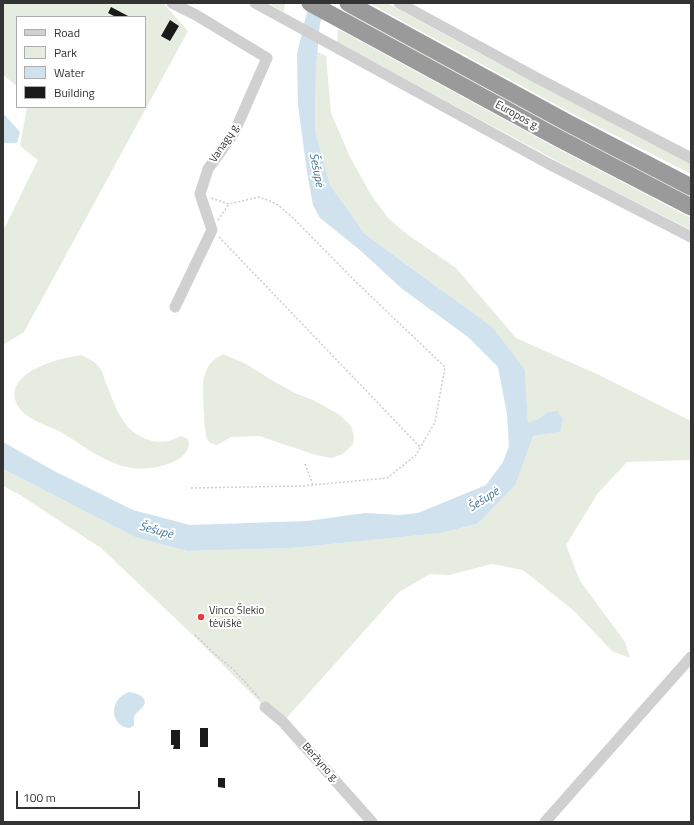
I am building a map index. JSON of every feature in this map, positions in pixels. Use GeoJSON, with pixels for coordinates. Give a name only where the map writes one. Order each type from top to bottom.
{"type":"FeatureCollection","features":[{"type":"Feature","properties":{"kind":"highway","name":"Europos g."},"geometry":{"type":"LineString","coordinates":[[310,3],[558,138],[691,207]]}},
{"type":"Feature","properties":{"kind":"highway","name":"Europos g."},"geometry":{"type":"LineString","coordinates":[[351,5],[568,123],[691,187]]}},
{"type":"Feature","properties":{"kind":"street","name":"Vanagų g."},"geometry":{"type":"LineString","coordinates":[[172,3],[196,15],[267,58],[234,133],[208,169],[200,194]]}},
{"type":"Feature","properties":{"kind":"street"},"geometry":{"type":"LineString","coordinates":[[255,3],[549,164],[691,238]]}},
{"type":"Feature","properties":{"kind":"street"},"geometry":{"type":"LineString","coordinates":[[399,3],[543,82],[691,158]]}},
{"type":"Feature","properties":{"kind":"street"},"geometry":{"type":"LineString","coordinates":[[175,307],[212,230],[200,194]]}},
{"type":"Feature","properties":{"kind":"street"},"geometry":{"type":"LineString","coordinates":[[545,822],[691,657]]}},
{"type":"Feature","properties":{"kind":"street","name":"Beržyno g."},"geometry":{"type":"LineString","coordinates":[[265,707],[283,722],[372,822]]}},
{"type":"Feature","properties":{"kind":"path"},"geometry":{"type":"LineString","coordinates":[[191,488],[312,485],[387,478],[416,455],[435,422],[445,367],[278,205],[259,198],[229,204],[200,194]]}},
{"type":"Feature","properties":{"kind":"path"},"geometry":{"type":"LineString","coordinates":[[229,204],[212,230],[420,448]]}},
{"type":"Feature","properties":{"kind":"path"},"geometry":{"type":"LineString","coordinates":[[304,464],[312,485]]}},
{"type":"Feature","properties":{"kind":"path"},"geometry":{"type":"LineString","coordinates":[[195,635],[234,670],[265,707]]}},
{"type":"Feature","properties":{"kind":"green space"},"geometry":{"type":"Polygon","coordinates":[[[3,3],[163,3],[188,31],[24,332],[3,345],[3,231],[38,160],[20,146],[27,108],[146,108],[146,16],[16,16],[16,85],[3,75],[3,3]]]}},
{"type":"Feature","properties":{"kind":"green space"},"geometry":{"type":"Polygon","coordinates":[[[268,3],[285,3],[284,12],[268,3]]]}},
{"type":"Feature","properties":{"kind":"green space"},"geometry":{"type":"Polygon","coordinates":[[[369,3],[387,3],[475,51],[691,164],[691,174],[575,115],[369,3]]]}},
{"type":"Feature","properties":{"kind":"green space"},"geometry":{"type":"Polygon","coordinates":[[[348,10],[691,193],[691,199],[345,15],[348,10]]]}},
{"type":"Feature","properties":{"kind":"green space"},"geometry":{"type":"Polygon","coordinates":[[[338,29],[549,144],[691,218],[691,230],[585,176],[337,42],[338,29]]]}},
{"type":"Feature","properties":{"kind":"green space"},"geometry":{"type":"Polygon","coordinates":[[[317,52],[326,56],[331,113],[350,157],[371,195],[389,219],[408,235],[456,268],[516,338],[599,375],[691,421],[691,460],[627,462],[598,493],[566,545],[580,581],[625,642],[630,658],[612,651],[574,611],[523,570],[492,564],[449,575],[430,574],[399,592],[283,722],[265,707],[197,639],[101,548],[20,495],[3,486],[3,469],[135,537],[187,551],[291,548],[441,533],[477,524],[533,436],[560,432],[548,412],[528,424],[525,370],[439,288],[365,234],[330,185],[315,130],[317,52]]]}},
{"type":"Feature","properties":{"kind":"green space"},"geometry":{"type":"Polygon","coordinates":[[[223,354],[246,364],[273,381],[340,415],[351,426],[354,437],[353,444],[343,454],[332,458],[316,455],[259,436],[231,437],[217,445],[210,442],[207,439],[205,427],[203,382],[207,369],[211,363],[223,354]]]}},
{"type":"Feature","properties":{"kind":"green space"},"geometry":{"type":"Polygon","coordinates":[[[82,355],[96,363],[100,369],[120,415],[130,429],[137,435],[146,439],[160,442],[172,440],[181,436],[188,439],[188,447],[185,454],[178,460],[169,464],[149,468],[140,469],[123,466],[105,459],[64,434],[33,419],[22,411],[18,406],[15,394],[17,385],[24,376],[47,364],[82,355]]]}},
{"type":"Feature","properties":{"kind":"water","name":"Šešupė"},"geometry":{"type":"Polygon","coordinates":[[[309,3],[331,3],[320,23],[316,67],[315,130],[330,185],[365,234],[493,328],[525,370],[528,423],[538,419],[548,412],[557,411],[563,419],[560,432],[533,436],[515,485],[477,524],[441,533],[291,548],[187,551],[135,537],[3,469],[3,442],[54,471],[133,510],[190,525],[307,521],[365,513],[400,515],[418,513],[486,485],[503,462],[509,446],[507,414],[498,367],[468,337],[401,288],[361,251],[320,218],[313,205],[298,105],[297,54],[309,3]]]}},
{"type":"Feature","properties":{"kind":"water"},"geometry":{"type":"Polygon","coordinates":[[[3,113],[20,132],[17,143],[3,143],[3,113]]]}},
{"type":"Feature","properties":{"kind":"water"},"geometry":{"type":"Polygon","coordinates":[[[129,692],[139,695],[145,701],[142,708],[136,713],[134,725],[130,728],[118,723],[114,712],[118,700],[122,695],[129,692]]]}},
{"type":"Feature","properties":{"kind":"building"},"geometry":{"type":"Polygon","coordinates":[[[111,7],[128,16],[114,16],[108,13],[111,7]]]}},
{"type":"Feature","properties":{"kind":"building"},"geometry":{"type":"Polygon","coordinates":[[[170,20],[179,26],[170,41],[161,36],[170,20]]]}},
{"type":"Feature","properties":{"kind":"building"},"geometry":{"type":"Polygon","coordinates":[[[200,728],[208,728],[208,747],[200,747],[200,728]]]}},
{"type":"Feature","properties":{"kind":"building"},"geometry":{"type":"Polygon","coordinates":[[[171,730],[180,730],[180,749],[173,749],[174,745],[171,745],[171,730]]]}},
{"type":"Feature","properties":{"kind":"building"},"geometry":{"type":"Polygon","coordinates":[[[218,778],[225,778],[225,788],[218,787],[218,778]]]}},
{"type":"Feature","properties":{"kind":"place","name":"Vinco Šlekio tėviškė"},"geometry":{"type":"Point","coordinates":[201,617]}}]}
